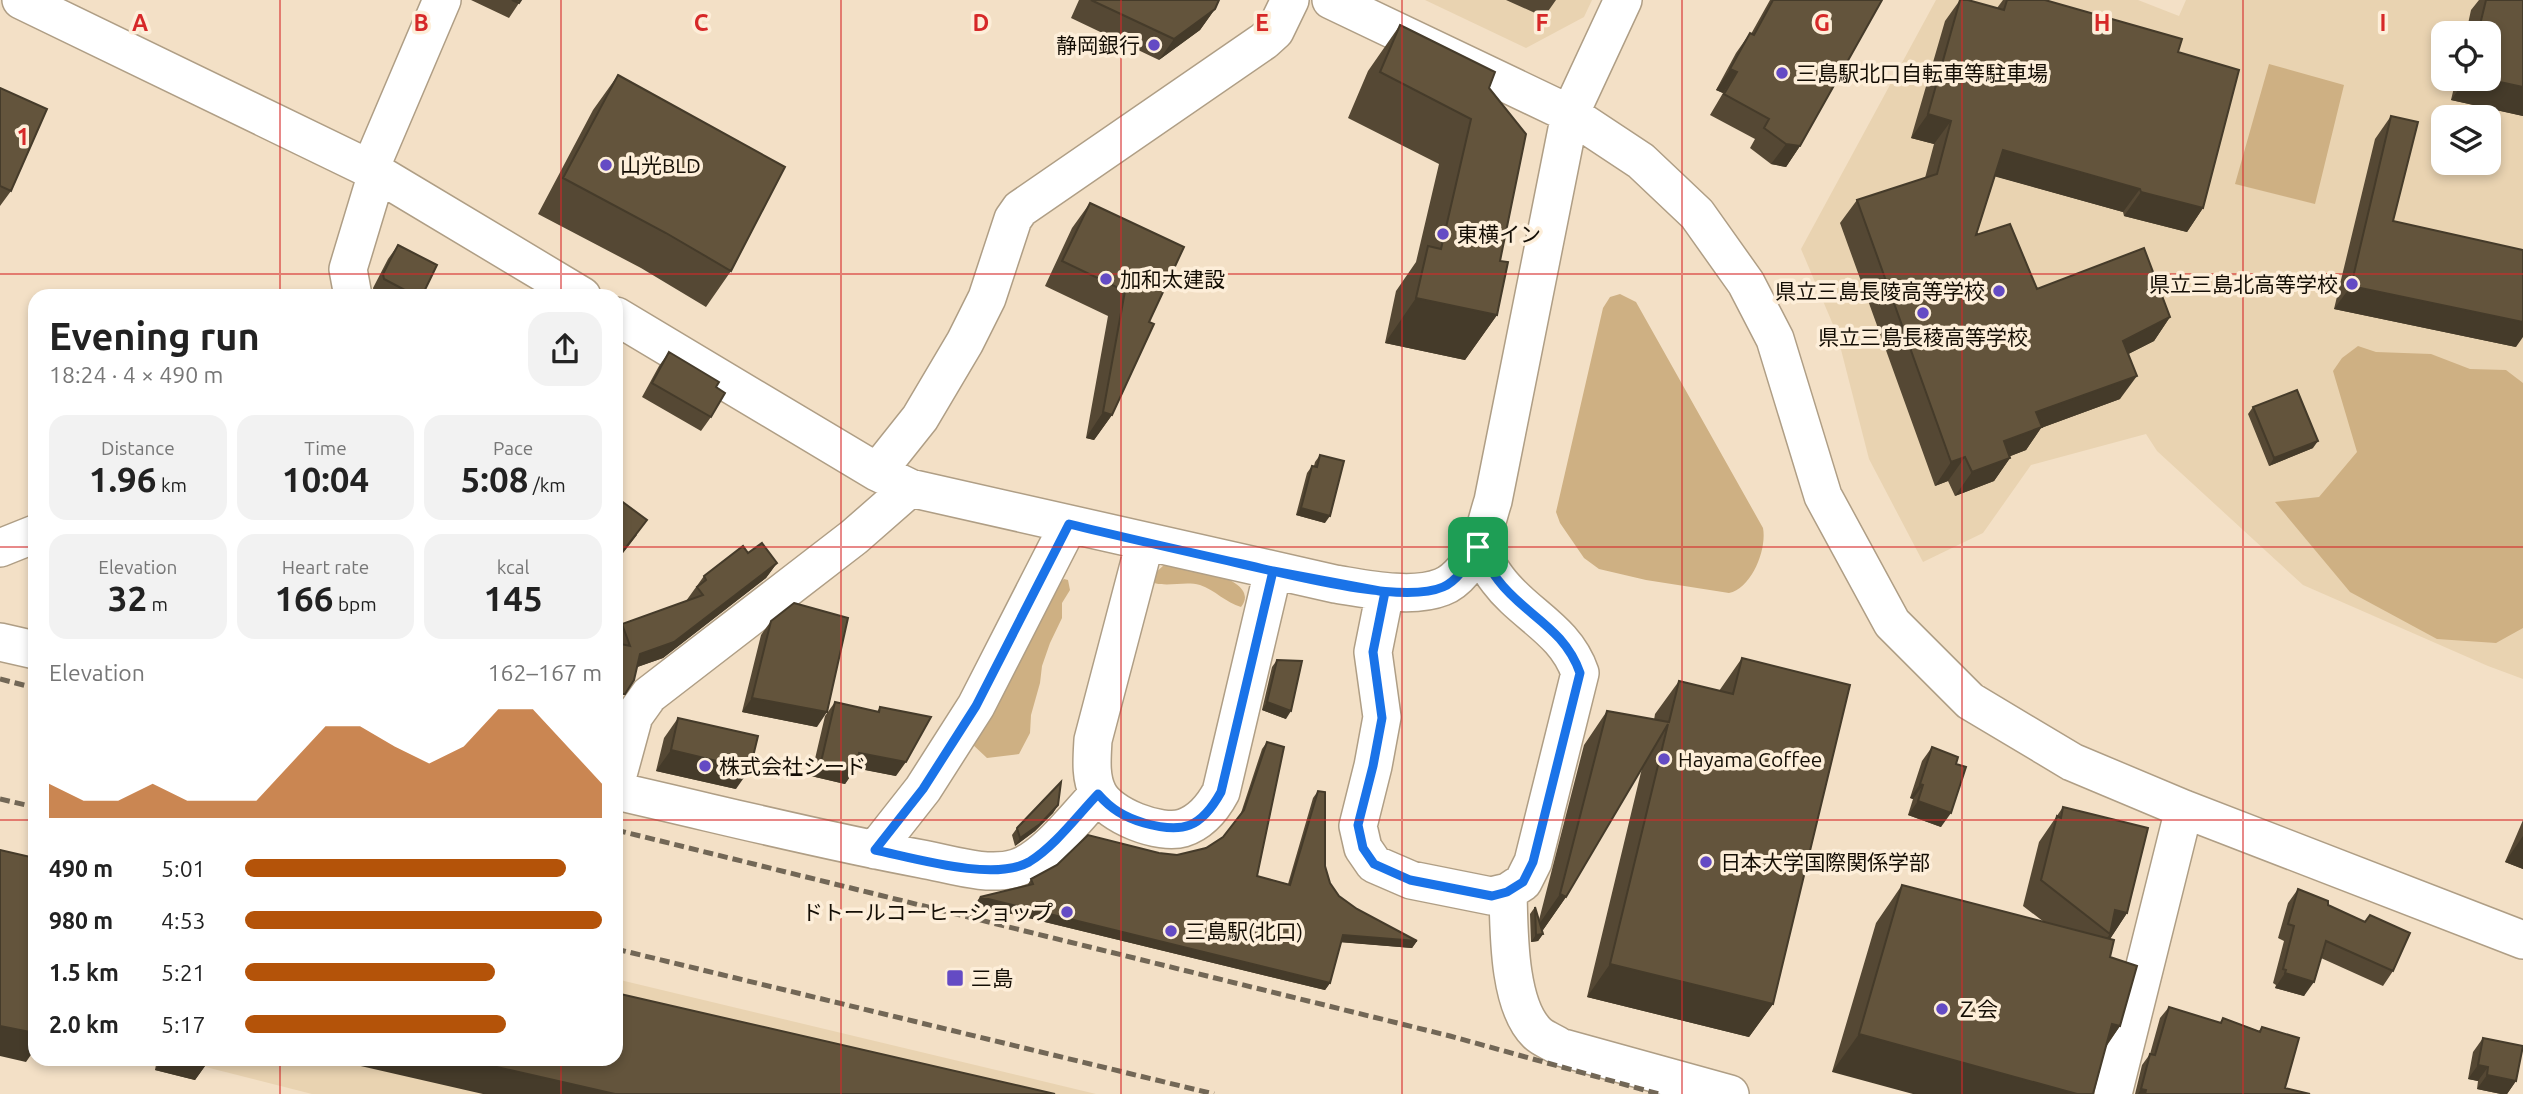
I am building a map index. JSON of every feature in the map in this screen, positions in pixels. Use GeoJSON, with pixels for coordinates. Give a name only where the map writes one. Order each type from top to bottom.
{"type":"FeatureCollection","features":[{"type":"Feature","properties":{"kind":"street"},"geometry":{"type":"LineString","coordinates":[[20,0],[373,171],[570,289]]}},
{"type":"Feature","properties":{"kind":"street"},"geometry":{"type":"LineString","coordinates":[[352,289],[348,269],[373,171],[442,0]]}},
{"type":"Feature","properties":{"kind":"street"},"geometry":{"type":"LineString","coordinates":[[877,472],[920,418],[965,342],[987,298],[1013,219],[1020,209],[1264,41],[1275,31],[1290,0]]}},
{"type":"Feature","properties":{"kind":"street"},"geometry":{"type":"LineString","coordinates":[[1331,0],[1570,114],[1641,161],[1697,214],[1746,283],[1775,340],[1823,496],[1892,623],[1970,701],[2072,762],[2184,809],[2523,940]]}},
{"type":"Feature","properties":{"kind":"street"},"geometry":{"type":"LineString","coordinates":[[623,320],[877,472],[910,488],[1273,571],[1385,592],[1443,587],[1462,572],[1478,547],[1493,501],[1570,114],[1623,0]]}},
{"type":"Feature","properties":{"kind":"street"},"geometry":{"type":"LineString","coordinates":[[623,756],[634,716],[649,695],[854,537],[910,488]]}},
{"type":"Feature","properties":{"kind":"street"},"geometry":{"type":"LineString","coordinates":[[875,850],[923,789],[976,706],[1069,524]]}},
{"type":"Feature","properties":{"kind":"street"},"geometry":{"type":"LineString","coordinates":[[0,548],[28,537]]}},
{"type":"Feature","properties":{"kind":"street"},"geometry":{"type":"LineString","coordinates":[[1144,542],[1093,740],[1092,772],[1098,794],[1109,807],[1127,818],[1168,830],[1193,824],[1212,808],[1221,792],[1273,571]]}},
{"type":"Feature","properties":{"kind":"street"},"geometry":{"type":"LineString","coordinates":[[1385,592],[1373,652],[1382,718],[1358,825],[1363,848],[1374,864],[1410,880],[1492,896],[1507,892],[1523,882],[1533,862],[1580,673],[1568,647],[1498,581],[1478,547]]}},
{"type":"Feature","properties":{"kind":"street"},"geometry":{"type":"LineString","coordinates":[[0,642],[28,648]]}},
{"type":"Feature","properties":{"kind":"street"},"geometry":{"type":"LineString","coordinates":[[623,793],[875,850],[983,870],[1014,869],[1030,861],[1098,794]]}},
{"type":"Feature","properties":{"kind":"street"},"geometry":{"type":"LineString","coordinates":[[2113,1094],[2184,809]]}},
{"type":"Feature","properties":{"kind":"street"},"geometry":{"type":"LineString","coordinates":[[1507,892],[1511,958],[1519,999],[1524,1014],[1537,1033],[1560,1046],[1731,1094]]}},
{"type":"Feature","properties":{"kind":"shaded area"},"geometry":{"type":"Polygon","coordinates":[[[1425,0],[1592,0],[1584,17],[1526,48],[1425,0]]]}},
{"type":"Feature","properties":{"kind":"shaded area"},"geometry":{"type":"Polygon","coordinates":[[[1936,0],[2138,0],[2179,16],[2186,0],[2523,0],[2523,679],[2303,585],[2157,451],[2146,434],[2031,465],[1983,533],[1923,562],[1869,459],[1837,334],[1801,249],[1936,0]]]}},
{"type":"Feature","properties":{"kind":"shaded area"},"geometry":{"type":"Polygon","coordinates":[[[2269,64],[2344,85],[2315,204],[2235,184],[2269,64]]]}},
{"type":"Feature","properties":{"kind":"shaded area"},"geometry":{"type":"Polygon","coordinates":[[[1620,294],[1636,302],[1763,528],[1763,546],[1756,566],[1745,584],[1737,590],[1729,593],[1646,580],[1599,569],[1584,558],[1560,523],[1556,512],[1603,308],[1610,297],[1620,294]]]}},
{"type":"Feature","properties":{"kind":"shaded area"},"geometry":{"type":"Polygon","coordinates":[[[2358,346],[2376,352],[2431,354],[2470,369],[2506,370],[2523,383],[2523,628],[2496,643],[2437,639],[2350,592],[2275,502],[2319,497],[2357,452],[2333,371],[2342,358],[2358,346]]]}},
{"type":"Feature","properties":{"kind":"shaded area"},"geometry":{"type":"Polygon","coordinates":[[[1164,565],[1202,570],[1231,581],[1241,588],[1245,597],[1241,607],[1200,585],[1154,583],[1152,576],[1164,565]]]}},
{"type":"Feature","properties":{"kind":"shaded area"},"geometry":{"type":"Polygon","coordinates":[[[1064,579],[1068,580],[1070,590],[1062,603],[1062,618],[1042,666],[1031,715],[1030,733],[1019,754],[987,758],[971,743],[1053,589],[1064,579]]]}},
{"type":"Feature","properties":{"kind":"shaded area"},"geometry":{"type":"Polygon","coordinates":[[[623,981],[1096,1094],[312,1094],[202,1066],[623,1066],[623,981]]]}},
{"type":"Feature","properties":{"kind":"building"},"geometry":{"type":"Polygon","coordinates":[[[1091,0],[1219,0],[1215,9],[1174,39],[1091,0]]]}},
{"type":"Feature","properties":{"kind":"building","name":"三島駅北口自転車等駐車場"},"geometry":{"type":"Polygon","coordinates":[[[1773,0],[1882,0],[1800,146],[1786,144],[1764,128],[1769,119],[1724,94],[1737,72],[1730,69],[1750,33],[1754,35],[1773,0]]]}},
{"type":"Feature","properties":{"kind":"building"},"geometry":{"type":"Polygon","coordinates":[[[1960,0],[2004,10],[2007,0],[2045,0],[2182,39],[2178,52],[2239,70],[2203,208],[2003,150],[1976,235],[2010,224],[2037,289],[2144,248],[2170,317],[2123,341],[2137,376],[2036,412],[2042,427],[2004,441],[2010,458],[1972,472],[1965,457],[1951,462],[1857,200],[1937,174],[1951,121],[1928,114],[1960,0]]]}},
{"type":"Feature","properties":{"kind":"building"},"geometry":{"type":"Polygon","coordinates":[[[2486,0],[2523,0],[2523,87],[2501,82],[2501,21],[2481,21],[2486,0]]]}},
{"type":"Feature","properties":{"kind":"building"},"geometry":{"type":"Polygon","coordinates":[[[1400,25],[1495,72],[1489,88],[1526,134],[1500,261],[1508,262],[1497,315],[1416,298],[1428,246],[1441,249],[1471,119],[1380,72],[1400,25]]]}},
{"type":"Feature","properties":{"kind":"building"},"geometry":{"type":"Polygon","coordinates":[[[618,75],[785,167],[731,271],[563,178],[618,75]]]}},
{"type":"Feature","properties":{"kind":"building"},"geometry":{"type":"Polygon","coordinates":[[[0,88],[47,109],[11,191],[0,186],[0,88]]]}},
{"type":"Feature","properties":{"kind":"building"},"geometry":{"type":"Polygon","coordinates":[[[2391,116],[2418,122],[2393,221],[2523,250],[2523,322],[2351,286],[2391,116]]]}},
{"type":"Feature","properties":{"kind":"building"},"geometry":{"type":"Polygon","coordinates":[[[1090,203],[1184,247],[1149,322],[1154,324],[1112,415],[1103,412],[1125,291],[1062,261],[1090,203]]]}},
{"type":"Feature","properties":{"kind":"building"},"geometry":{"type":"Polygon","coordinates":[[[398,245],[437,265],[425,289],[403,289],[384,279],[383,274],[398,245]]]}},
{"type":"Feature","properties":{"kind":"building"},"geometry":{"type":"Polygon","coordinates":[[[669,352],[719,382],[716,387],[725,393],[711,417],[652,383],[669,352]]]}},
{"type":"Feature","properties":{"kind":"building"},"geometry":{"type":"Polygon","coordinates":[[[2297,390],[2318,441],[2274,458],[2253,407],[2297,390]]]}},
{"type":"Feature","properties":{"kind":"building"},"geometry":{"type":"Polygon","coordinates":[[[1320,455],[1344,461],[1330,516],[1301,508],[1312,466],[1317,467],[1320,455]]]}},
{"type":"Feature","properties":{"kind":"building"},"geometry":{"type":"Polygon","coordinates":[[[623,502],[647,520],[623,551],[623,502]]]}},
{"type":"Feature","properties":{"kind":"building"},"geometry":{"type":"Polygon","coordinates":[[[762,543],[777,563],[674,642],[640,654],[634,680],[623,694],[623,644],[630,646],[623,624],[703,595],[697,587],[706,580],[704,576],[743,546],[748,553],[762,543]]]}},
{"type":"Feature","properties":{"kind":"building"},"geometry":{"type":"Polygon","coordinates":[[[794,603],[848,618],[827,712],[752,698],[771,621],[794,603]]]}},
{"type":"Feature","properties":{"kind":"building","name":"日本大学国際関係学部"},"geometry":{"type":"Polygon","coordinates":[[[1742,658],[1850,685],[1773,1004],[1610,964],[1668,724],[1566,897],[1560,894],[1607,711],[1669,722],[1679,681],[1733,694],[1742,658]]]}},
{"type":"Feature","properties":{"kind":"building"},"geometry":{"type":"Polygon","coordinates":[[[1277,660],[1302,661],[1291,711],[1267,702],[1277,660]]]}},
{"type":"Feature","properties":{"kind":"building"},"geometry":{"type":"Polygon","coordinates":[[[835,702],[879,712],[880,707],[931,717],[906,762],[859,753],[855,769],[821,762],[835,702]]]}},
{"type":"Feature","properties":{"kind":"building"},"geometry":{"type":"Polygon","coordinates":[[[678,718],[758,736],[750,769],[671,750],[678,718]]]}},
{"type":"Feature","properties":{"kind":"building"},"geometry":{"type":"Polygon","coordinates":[[[1267,742],[1284,747],[1257,876],[1290,885],[1318,791],[1325,792],[1325,866],[1330,883],[1339,896],[1357,909],[1417,941],[1343,935],[1330,983],[980,897],[1033,884],[1031,879],[1057,865],[1088,835],[1177,855],[1206,848],[1223,837],[1244,810],[1267,742]]]}},
{"type":"Feature","properties":{"kind":"building"},"geometry":{"type":"Polygon","coordinates":[[[1932,747],[1958,757],[1956,764],[1966,767],[1951,813],[1918,801],[1923,785],[1920,784],[1932,747]]]}},
{"type":"Feature","properties":{"kind":"building"},"geometry":{"type":"Polygon","coordinates":[[[1061,782],[1058,805],[1040,824],[1020,838],[1017,828],[1061,782]]]}},
{"type":"Feature","properties":{"kind":"building"},"geometry":{"type":"Polygon","coordinates":[[[2063,807],[2148,828],[2127,913],[2115,910],[2110,934],[2041,880],[2057,816],[2061,818],[2063,807]]]}},
{"type":"Feature","properties":{"kind":"building"},"geometry":{"type":"Polygon","coordinates":[[[0,850],[28,856],[28,1032],[0,1026],[0,850]]]}},
{"type":"Feature","properties":{"kind":"building"},"geometry":{"type":"Polygon","coordinates":[[[1902,885],[2114,940],[2110,957],[2137,966],[2120,1026],[2112,1024],[2093,1094],[2077,1094],[1859,1034],[1902,885]]]}},
{"type":"Feature","properties":{"kind":"building"},"geometry":{"type":"Polygon","coordinates":[[[2298,889],[2328,901],[2328,905],[2365,922],[2370,915],[2410,933],[2393,971],[2326,941],[2314,982],[2285,973],[2286,970],[2283,969],[2294,926],[2288,924],[2298,889]]]}},
{"type":"Feature","properties":{"kind":"building"},"geometry":{"type":"Polygon","coordinates":[[[1535,907],[1543,934],[1536,935],[1535,907]]]}},
{"type":"Feature","properties":{"kind":"building"},"geometry":{"type":"Polygon","coordinates":[[[623,995],[1055,1094],[615,1094],[493,1066],[623,1066],[623,995]]]}},
{"type":"Feature","properties":{"kind":"building"},"geometry":{"type":"Polygon","coordinates":[[[2169,1007],[2221,1023],[2223,1018],[2260,1032],[2262,1027],[2299,1038],[2285,1088],[2310,1094],[2145,1094],[2146,1090],[2141,1089],[2150,1054],[2155,1055],[2169,1007]]]}},
{"type":"Feature","properties":{"kind":"building"},"geometry":{"type":"Polygon","coordinates":[[[2483,1038],[2523,1046],[2516,1081],[2487,1075],[2488,1067],[2478,1065],[2483,1038]]]}},
{"type":"Feature","properties":{"kind":"railway"},"geometry":{"type":"LineString","coordinates":[[0,679],[28,686]]}},
{"type":"Feature","properties":{"kind":"railway"},"geometry":{"type":"LineString","coordinates":[[0,799],[28,805]]}},
{"type":"Feature","properties":{"kind":"railway"},"geometry":{"type":"LineString","coordinates":[[623,832],[1450,1036],[1659,1094]]}},
{"type":"Feature","properties":{"kind":"railway"},"geometry":{"type":"LineString","coordinates":[[623,951],[1214,1094]]}},
{"type":"Feature","properties":{"kind":"place","name":"静岡銀行"},"geometry":{"type":"Point","coordinates":[1154,45]}},
{"type":"Feature","properties":{"kind":"place","name":"三島駅北口自転車等駐車場"},"geometry":{"type":"Point","coordinates":[1782,73]}},
{"type":"Feature","properties":{"kind":"place","name":"山光BLD"},"geometry":{"type":"Point","coordinates":[606,165]}},
{"type":"Feature","properties":{"kind":"place","name":"東横イン"},"geometry":{"type":"Point","coordinates":[1443,234]}},
{"type":"Feature","properties":{"kind":"place","name":"加和太建設"},"geometry":{"type":"Point","coordinates":[1106,279]}},
{"type":"Feature","properties":{"kind":"place","name":"県立三島北高等学校"},"geometry":{"type":"Point","coordinates":[2352,284]}},
{"type":"Feature","properties":{"kind":"place","name":"県立三島長陵高等学校"},"geometry":{"type":"Point","coordinates":[1999,291]}},
{"type":"Feature","properties":{"kind":"place","name":"県立三島長稜高等学校"},"geometry":{"type":"Point","coordinates":[1923,313]}},
{"type":"Feature","properties":{"kind":"place","name":"Hayama Coffee"},"geometry":{"type":"Point","coordinates":[1664,759]}},
{"type":"Feature","properties":{"kind":"place","name":"株式会社シード"},"geometry":{"type":"Point","coordinates":[705,766]}},
{"type":"Feature","properties":{"kind":"place","name":"日本大学国際関係学部"},"geometry":{"type":"Point","coordinates":[1706,862]}},
{"type":"Feature","properties":{"kind":"place","name":"ドトールコーヒーショップ"},"geometry":{"type":"Point","coordinates":[1067,912]}},
{"type":"Feature","properties":{"kind":"place","name":"三島駅(北口)"},"geometry":{"type":"Point","coordinates":[1171,931]}},
{"type":"Feature","properties":{"kind":"place","name":"三島"},"geometry":{"type":"Point","coordinates":[955,978]}},
{"type":"Feature","properties":{"kind":"place","name":"Ｚ会"},"geometry":{"type":"Point","coordinates":[1942,1009]}},
{"type":"Feature","properties":{"kind":"route"},"geometry":{"type":"LineString","coordinates":[[1478,547],[1462,572],[1443,587],[1385,592],[1273,571],[1069,524],[976,706],[923,789],[875,850],[983,870],[1014,869],[1030,861],[1056,838],[1098,794],[1109,807],[1127,818],[1168,830],[1193,824],[1212,808],[1221,792],[1273,571],[1335,584],[1385,592],[1373,652],[1382,718],[1358,825],[1363,848],[1374,864],[1410,880],[1492,896],[1507,892],[1523,882],[1533,862],[1580,673],[1574,655],[1562,639],[1498,581],[1478,547]]}}]}
